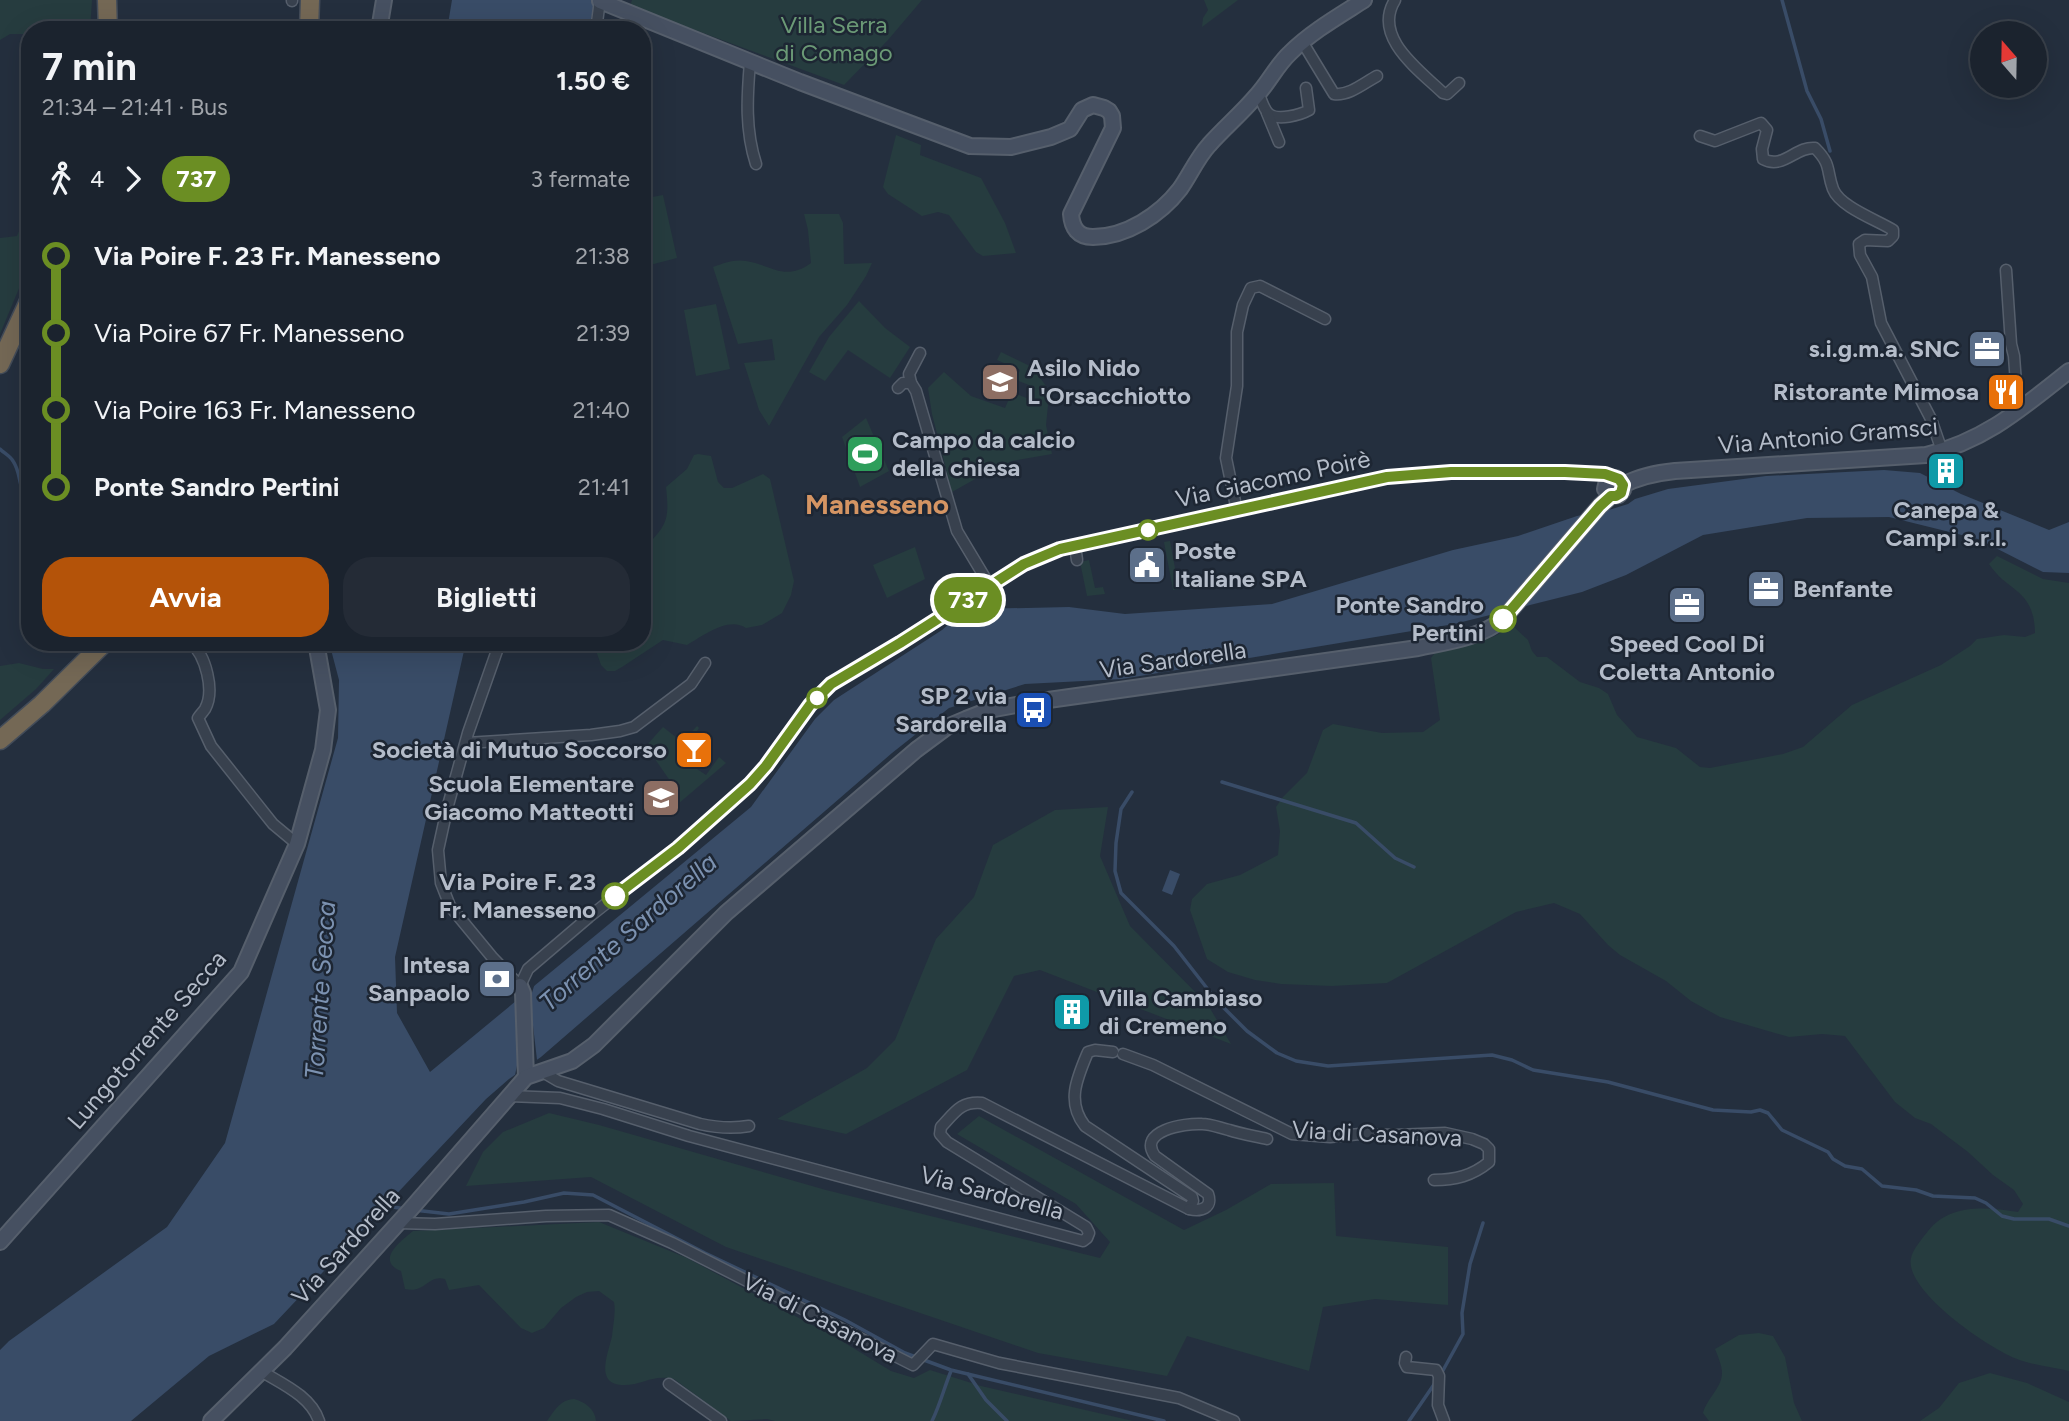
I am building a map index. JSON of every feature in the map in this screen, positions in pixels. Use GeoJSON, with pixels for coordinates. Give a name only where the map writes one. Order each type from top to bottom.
{"type":"FeatureCollection","features":[{"type":"Feature","properties":{"kind":"highway"},"geometry":{"type":"LineString","coordinates":[[107,0],[108,21]]}},
{"type":"Feature","properties":{"kind":"highway"},"geometry":{"type":"LineString","coordinates":[[309,21],[310,0]]}},
{"type":"Feature","properties":{"kind":"highway"},"geometry":{"type":"LineString","coordinates":[[0,364],[21,318]]}},
{"type":"Feature","properties":{"kind":"highway"},"geometry":{"type":"LineString","coordinates":[[0,740],[96,651]]}},
{"type":"Feature","properties":{"kind":"main road"},"geometry":{"type":"LineString","coordinates":[[380,21],[384,0]]}},
{"type":"Feature","properties":{"kind":"main road"},"geometry":{"type":"LineString","coordinates":[[600,0],[916,128],[970,146],[1011,147],[1051,138],[1070,129],[1078,114],[1087,107],[1104,107],[1112,116],[1113,128],[1071,214],[1071,224],[1077,232],[1091,237],[1107,236],[1129,228],[1147,220],[1161,209],[1180,189],[1209,145],[1259,94],[1289,53],[1363,0]]}},
{"type":"Feature","properties":{"kind":"main road","name":"Via Antonio Gramsci"},"geometry":{"type":"LineString","coordinates":[[1675,471],[1926,455],[1942,451],[1972,440],[2018,411],[2069,371]]}},
{"type":"Feature","properties":{"kind":"main road","name":"Via Giacomo Poirè"},"geometry":{"type":"LineString","coordinates":[[1618,481],[1675,471]]}},
{"type":"Feature","properties":{"kind":"main road","name":"Via Sardorella"},"geometry":{"type":"LineString","coordinates":[[211,1421],[285,1348],[531,1072],[572,1061],[594,1045],[726,913],[916,750],[947,727],[989,710],[1027,703],[1441,643],[1493,627],[1503,619],[1605,501],[1604,486],[1607,481],[1618,481]]}},
{"type":"Feature","properties":{"kind":"main road","name":"Lungotorrente Secca"},"geometry":{"type":"LineString","coordinates":[[0,1242],[241,972],[297,844],[323,750],[328,710],[318,651]]}},
{"type":"Feature","properties":{"kind":"main road"},"geometry":{"type":"LineString","coordinates":[[521,989],[531,1072]]}},
{"type":"Feature","properties":{"kind":"street"},"geometry":{"type":"LineString","coordinates":[[597,21],[600,0]]}},
{"type":"Feature","properties":{"kind":"street"},"geometry":{"type":"LineString","coordinates":[[1395,0],[1387,18],[1397,49],[1443,93],[1447,94],[1458,83]]}},
{"type":"Feature","properties":{"kind":"street"},"geometry":{"type":"LineString","coordinates":[[1303,43],[1334,94],[1341,95],[1377,76]]}},
{"type":"Feature","properties":{"kind":"street"},"geometry":{"type":"LineString","coordinates":[[751,62],[747,118],[750,146],[756,164]]}},
{"type":"Feature","properties":{"kind":"street"},"geometry":{"type":"LineString","coordinates":[[1267,113],[1276,117],[1305,113],[1310,107],[1306,88]]}},
{"type":"Feature","properties":{"kind":"street"},"geometry":{"type":"LineString","coordinates":[[1259,94],[1279,142]]}},
{"type":"Feature","properties":{"kind":"street"},"geometry":{"type":"LineString","coordinates":[[1700,136],[1715,141],[1760,123],[1767,130],[1762,149],[1763,159],[1770,163],[1778,163],[1808,147],[1815,148],[1826,159],[1833,191],[1846,204],[1893,230],[1888,241],[1865,240],[1859,244],[1860,255],[1872,277],[1881,323],[1931,419],[1942,451]]}},
{"type":"Feature","properties":{"kind":"street"},"geometry":{"type":"LineString","coordinates":[[2006,270],[2018,411]]}},
{"type":"Feature","properties":{"kind":"street"},"geometry":{"type":"LineString","coordinates":[[1237,511],[1227,458],[1237,386],[1237,332],[1243,306],[1251,288],[1260,286],[1325,319]]}},
{"type":"Feature","properties":{"kind":"street"},"geometry":{"type":"LineString","coordinates":[[920,353],[909,374],[911,383],[916,391],[957,531],[990,586]]}},
{"type":"Feature","properties":{"kind":"street"},"geometry":{"type":"LineString","coordinates":[[898,388],[903,383],[911,383]]}},
{"type":"Feature","properties":{"kind":"street","name":"Via Giacomo Poirè"},"geometry":{"type":"LineString","coordinates":[[521,989],[528,969],[687,840],[750,784],[826,688],[1024,564],[1060,549],[1387,477],[1451,472],[1565,472],[1601,474],[1618,481]]}},
{"type":"Feature","properties":{"kind":"street"},"geometry":{"type":"LineString","coordinates":[[1075,546],[1077,560]]}},
{"type":"Feature","properties":{"kind":"street"},"geometry":{"type":"LineString","coordinates":[[198,651],[209,686],[206,708],[198,718],[211,746],[274,824],[297,844]]}},
{"type":"Feature","properties":{"kind":"street"},"geometry":{"type":"LineString","coordinates":[[497,651],[466,743],[438,850],[441,883],[454,913],[521,989]]}},
{"type":"Feature","properties":{"kind":"street"},"geometry":{"type":"LineString","coordinates":[[466,743],[591,735],[634,727],[691,684],[705,663]]}},
{"type":"Feature","properties":{"kind":"street","name":"Via di Casanova"},"geometry":{"type":"LineString","coordinates":[[1189,1209],[1192,1197],[1085,1126],[1079,1119],[1073,1092],[1088,1052],[1095,1050],[1118,1053],[1153,1065],[1292,1134],[1330,1137],[1360,1133],[1446,1133],[1472,1139],[1484,1144],[1489,1150],[1489,1162],[1479,1170],[1455,1180],[1434,1180]]}},
{"type":"Feature","properties":{"kind":"street"},"geometry":{"type":"LineString","coordinates":[[531,1072],[700,1124],[734,1129],[749,1126]]}},
{"type":"Feature","properties":{"kind":"street","name":"Via Sardorella"},"geometry":{"type":"LineString","coordinates":[[509,1096],[560,1098],[689,1136],[1080,1241],[1085,1240],[1089,1233],[1086,1227],[947,1142],[940,1134],[940,1126],[963,1104],[982,1103],[1189,1209]]}},
{"type":"Feature","properties":{"kind":"street"},"geometry":{"type":"LineString","coordinates":[[1189,1209],[1200,1211],[1207,1208],[1210,1201],[1208,1194],[1155,1156],[1150,1142],[1154,1136],[1181,1125],[1205,1124],[1267,1139]]}},
{"type":"Feature","properties":{"kind":"street","name":"Via di Casanova"},"geometry":{"type":"LineString","coordinates":[[398,1223],[435,1224],[546,1216],[608,1215],[672,1243],[913,1365],[933,1344],[999,1363],[1179,1398],[1234,1421]]}},
{"type":"Feature","properties":{"kind":"street"},"geometry":{"type":"LineString","coordinates":[[1406,1357],[1405,1363],[1408,1367],[1436,1370],[1439,1376],[1438,1405],[1444,1421]]}},
{"type":"Feature","properties":{"kind":"street"},"geometry":{"type":"LineString","coordinates":[[261,1371],[297,1393],[313,1408],[319,1421]]}},
{"type":"Feature","properties":{"kind":"street"},"geometry":{"type":"LineString","coordinates":[[669,1384],[721,1421]]}},
{"type":"Feature","properties":{"kind":"green space"},"geometry":{"type":"Polygon","coordinates":[[[0,0],[92,0],[91,21],[21,21],[21,34],[10,34],[0,40],[0,0]]]}},
{"type":"Feature","properties":{"kind":"green space","name":"Villa Serra di Comago"},"geometry":{"type":"Polygon","coordinates":[[[632,0],[922,0],[844,85],[630,6],[632,0]]]}},
{"type":"Feature","properties":{"kind":"green space"},"geometry":{"type":"Polygon","coordinates":[[[1204,0],[1238,0],[1202,27],[1208,10],[1204,0]]]}},
{"type":"Feature","properties":{"kind":"green space"},"geometry":{"type":"Polygon","coordinates":[[[896,135],[921,145],[920,155],[981,178],[1005,223],[1016,253],[983,256],[976,252],[949,215],[938,212],[922,216],[888,194],[883,187],[896,135]]]}},
{"type":"Feature","properties":{"kind":"green space"},"geometry":{"type":"Polygon","coordinates":[[[663,195],[677,258],[651,265],[651,197],[663,195]]]}},
{"type":"Feature","properties":{"kind":"green space"},"geometry":{"type":"Polygon","coordinates":[[[804,214],[839,214],[843,223],[844,264],[872,263],[847,305],[819,337],[769,426],[759,410],[744,363],[775,360],[772,339],[738,344],[713,267],[742,261],[778,271],[802,269],[811,263],[804,214]]]}},
{"type":"Feature","properties":{"kind":"green space"},"geometry":{"type":"Polygon","coordinates":[[[21,227],[21,284],[0,334],[0,238],[17,236],[21,227]]]}},
{"type":"Feature","properties":{"kind":"green space"},"geometry":{"type":"Polygon","coordinates":[[[859,301],[885,328],[910,347],[890,378],[848,350],[825,381],[809,372],[829,337],[859,301]]]}},
{"type":"Feature","properties":{"kind":"green space"},"geometry":{"type":"Polygon","coordinates":[[[716,304],[730,369],[696,376],[684,310],[716,304]]]}},
{"type":"Feature","properties":{"kind":"green space"},"geometry":{"type":"Polygon","coordinates":[[[1001,352],[1032,367],[1046,386],[1046,425],[1052,454],[1012,461],[952,492],[928,388],[944,372],[971,396],[1005,408],[1012,392],[1029,399],[1034,387],[1016,380],[1020,370],[997,360],[1001,352]]]}},
{"type":"Feature","properties":{"kind":"green space","name":"Campo da calcio della chiesa"},"geometry":{"type":"Polygon","coordinates":[[[866,418],[889,471],[860,487],[842,437],[866,418]]]}},
{"type":"Feature","properties":{"kind":"green space"},"geometry":{"type":"Polygon","coordinates":[[[694,455],[711,456],[718,482],[724,488],[732,488],[763,474],[770,479],[794,581],[791,595],[782,613],[762,625],[746,628],[731,624],[687,645],[663,640],[651,648],[651,541],[661,529],[666,516],[666,487],[687,469],[694,455]]]}},
{"type":"Feature","properties":{"kind":"green space"},"geometry":{"type":"Polygon","coordinates":[[[1170,541],[1179,590],[1173,590],[1164,542],[1170,541]]]}},
{"type":"Feature","properties":{"kind":"green space"},"geometry":{"type":"Polygon","coordinates":[[[915,547],[925,579],[887,598],[873,565],[915,547]]]}},
{"type":"Feature","properties":{"kind":"green space"},"geometry":{"type":"Polygon","coordinates":[[[1997,556],[2043,579],[2069,583],[2069,1371],[2017,1359],[1988,1344],[1951,1317],[1921,1286],[1912,1271],[1911,1258],[1918,1244],[1937,1222],[1958,1211],[1970,1209],[2018,1212],[2023,1204],[2014,1190],[1968,1152],[1931,1124],[1915,1118],[1895,1102],[1845,1036],[1822,1034],[1789,1037],[1720,1017],[1691,1001],[1666,981],[1620,955],[1580,914],[1554,903],[1516,912],[1387,983],[1332,986],[1281,984],[1228,972],[1207,959],[1190,910],[1192,899],[1207,884],[1240,875],[1278,855],[1280,831],[1276,807],[1307,773],[1323,730],[1333,724],[1382,733],[1423,732],[1440,720],[1431,658],[1437,650],[1493,637],[1513,626],[1528,640],[1537,657],[1547,657],[1580,682],[1608,694],[1617,715],[1637,737],[1676,748],[1700,767],[1710,768],[1783,754],[1803,747],[1852,705],[1941,665],[1977,639],[2004,635],[2025,637],[2035,633],[2034,618],[2025,599],[1989,564],[1997,556]]]}},
{"type":"Feature","properties":{"kind":"green space"},"geometry":{"type":"Polygon","coordinates":[[[1089,560],[1095,588],[1103,587],[1105,594],[1087,596],[1080,562],[1089,560]]]}},
{"type":"Feature","properties":{"kind":"green space"},"geometry":{"type":"Polygon","coordinates":[[[596,651],[646,651],[615,671],[607,671],[601,665],[596,651]]]}},
{"type":"Feature","properties":{"kind":"green space"},"geometry":{"type":"Polygon","coordinates":[[[19,663],[54,669],[36,689],[0,720],[0,666],[19,663]]]}},
{"type":"Feature","properties":{"kind":"green space"},"geometry":{"type":"Polygon","coordinates":[[[697,726],[699,728],[686,748],[697,756],[691,765],[706,775],[719,757],[726,763],[678,804],[672,791],[675,788],[646,746],[663,727],[682,742],[697,726]]]}},
{"type":"Feature","properties":{"kind":"green space"},"geometry":{"type":"Polygon","coordinates":[[[1108,807],[1100,856],[1130,926],[1208,1005],[1231,1044],[1040,970],[1014,976],[967,1070],[846,1134],[777,1119],[867,1068],[895,1040],[936,939],[974,897],[993,845],[1055,810],[1108,807]]]}},
{"type":"Feature","properties":{"kind":"green space"},"geometry":{"type":"Polygon","coordinates":[[[549,1113],[826,1190],[1100,1258],[1110,1242],[1076,1204],[957,1134],[979,1116],[1184,1230],[1271,1184],[1334,1183],[1336,1236],[1448,1247],[1448,1305],[1375,1299],[1323,1307],[1309,1371],[1187,1336],[1167,1376],[1038,1353],[726,1247],[591,1177],[466,1186],[483,1152],[503,1132],[549,1113]]]}},
{"type":"Feature","properties":{"kind":"green space"},"geometry":{"type":"Polygon","coordinates":[[[599,1222],[687,1258],[840,1340],[891,1371],[914,1378],[930,1370],[981,1386],[1133,1421],[731,1421],[674,1379],[660,1378],[624,1385],[614,1384],[609,1380],[605,1366],[615,1306],[614,1302],[599,1291],[576,1297],[561,1308],[544,1328],[532,1333],[521,1328],[479,1285],[449,1290],[445,1279],[439,1278],[417,1289],[405,1289],[401,1271],[390,1262],[393,1251],[413,1231],[599,1222]]]}},
{"type":"Feature","properties":{"kind":"green space"},"geometry":{"type":"Polygon","coordinates":[[[1759,1333],[1773,1336],[1785,1357],[1794,1403],[1802,1421],[1709,1421],[1703,1413],[1722,1377],[1715,1349],[1739,1335],[1759,1333]]]}},
{"type":"Feature","properties":{"kind":"green space"},"geometry":{"type":"Polygon","coordinates":[[[1990,1373],[2027,1383],[2069,1402],[2069,1421],[1920,1421],[1939,1408],[1959,1383],[1990,1373]]]}},
{"type":"Feature","properties":{"kind":"green space"},"geometry":{"type":"Polygon","coordinates":[[[574,1399],[589,1407],[596,1421],[547,1421],[561,1404],[574,1399]]]}},
{"type":"Feature","properties":{"kind":"water"},"geometry":{"type":"Polygon","coordinates":[[[452,0],[596,0],[590,21],[448,21],[452,0]]]}},
{"type":"Feature","properties":{"kind":"water"},"geometry":{"type":"Polygon","coordinates":[[[1884,470],[1920,473],[1961,494],[2049,530],[2069,522],[2069,573],[2043,572],[1978,539],[1889,517],[1807,518],[1703,535],[1626,575],[1582,592],[1454,624],[1122,679],[1025,684],[949,708],[892,753],[541,1057],[486,1099],[274,1324],[209,1356],[131,1421],[0,1421],[0,1350],[167,1227],[225,1143],[338,738],[339,680],[331,651],[464,651],[395,957],[397,1013],[430,1072],[751,807],[815,719],[834,700],[942,630],[957,617],[976,609],[1069,607],[1125,614],[1272,604],[1453,550],[1518,536],[1577,516],[1612,509],[1668,489],[1766,476],[1884,470]]]}},
{"type":"Feature","properties":{"kind":"water"},"geometry":{"type":"Polygon","coordinates":[[[1170,870],[1180,874],[1172,895],[1162,891],[1170,870]]]}},
{"type":"Feature","properties":{"kind":"pier"},"geometry":{"type":"Polygon","coordinates":[[[535,983],[531,1008],[537,1060],[515,1075],[519,1056],[516,1001],[535,983]]]}},
{"type":"Feature","properties":{"kind":"waterway"},"geometry":{"type":"LineString","coordinates":[[1782,0],[1807,91],[1821,119],[1830,151]]}},
{"type":"Feature","properties":{"kind":"waterway"},"geometry":{"type":"LineString","coordinates":[[0,449],[16,466],[21,485]]}},
{"type":"Feature","properties":{"kind":"waterway"},"geometry":{"type":"LineString","coordinates":[[1222,782],[1356,823],[1395,858],[1414,867]]}},
{"type":"Feature","properties":{"kind":"waterway"},"geometry":{"type":"LineString","coordinates":[[1132,792],[1121,809],[1116,843],[1115,871],[1121,893],[1174,946],[1217,1001],[1247,1031],[1277,1053],[1296,1061],[1328,1066],[1492,1055],[1512,1060],[1533,1070],[1608,1082],[1713,1110],[1760,1110],[1768,1113],[1782,1130],[1828,1152],[1833,1159],[1845,1166],[1862,1169],[1882,1186],[1916,1190],[1933,1196],[1975,1198],[2002,1216],[2014,1219],[2049,1219],[2069,1226]]}},
{"type":"Feature","properties":{"kind":"waterway"},"geometry":{"type":"LineString","coordinates":[[414,1210],[449,1214],[564,1193],[593,1195],[705,1253],[845,1320],[905,1353],[951,1370],[1164,1421]]}},
{"type":"Feature","properties":{"kind":"waterway"},"geometry":{"type":"LineString","coordinates":[[380,1205],[406,1209]]}},
{"type":"Feature","properties":{"kind":"waterway"},"geometry":{"type":"LineString","coordinates":[[1441,1374],[1463,1334],[1462,1313],[1470,1264],[1483,1223]]}},
{"type":"Feature","properties":{"kind":"waterway"},"geometry":{"type":"LineString","coordinates":[[932,1421],[951,1371]]}},
{"type":"Feature","properties":{"kind":"waterway"},"geometry":{"type":"LineString","coordinates":[[968,1374],[986,1400],[1007,1421]]}},
{"type":"Feature","properties":{"kind":"waterway"},"geometry":{"type":"LineString","coordinates":[[1409,1421],[1435,1383]]}},
{"type":"Feature","properties":{"kind":"bus line","name":"737"},"geometry":{"type":"LineString","coordinates":[[615,896],[678,848],[750,784],[810,705],[831,684],[1024,564],[1060,549],[1387,477],[1451,472],[1565,472],[1605,474],[1619,479],[1623,485],[1621,493],[1611,496],[1600,506],[1503,619]]}},
{"type":"Feature","properties":{"kind":"place","name":"s.i.g.m.a. SNC"},"geometry":{"type":"Point","coordinates":[1987,349]}},
{"type":"Feature","properties":{"kind":"place","name":"Asilo Nido L'Orsacchiotto"},"geometry":{"type":"Point","coordinates":[1000,382]}},
{"type":"Feature","properties":{"kind":"place","name":"Ristorante Mimosa"},"geometry":{"type":"Point","coordinates":[2006,392]}},
{"type":"Feature","properties":{"kind":"place","name":"Campo da calcio della chiesa"},"geometry":{"type":"Point","coordinates":[865,454]}},
{"type":"Feature","properties":{"kind":"place","name":"Canepa & Campi s.r.l."},"geometry":{"type":"Point","coordinates":[1946,471]}},
{"type":"Feature","properties":{"kind":"place","name":"Poste Italiane SPA"},"geometry":{"type":"Point","coordinates":[1147,565]}},
{"type":"Feature","properties":{"kind":"place","name":"Benfante"},"geometry":{"type":"Point","coordinates":[1766,589]}},
{"type":"Feature","properties":{"kind":"place","name":"Speed Cool Di Coletta Antonio"},"geometry":{"type":"Point","coordinates":[1687,605]}},
{"type":"Feature","properties":{"kind":"place","name":"Ponte Sandro Pertini"},"geometry":{"type":"Point","coordinates":[1503,619]}},
{"type":"Feature","properties":{"kind":"place","name":"SP 2 via Sardorella"},"geometry":{"type":"Point","coordinates":[1034,710]}},
{"type":"Feature","properties":{"kind":"place","name":"Società di Mutuo Soccorso"},"geometry":{"type":"Point","coordinates":[694,750]}},
{"type":"Feature","properties":{"kind":"place","name":"Scuola Elementare Giacomo Matteotti"},"geometry":{"type":"Point","coordinates":[661,798]}},
{"type":"Feature","properties":{"kind":"place","name":"Via Poire F. 23 Fr. Manesseno"},"geometry":{"type":"Point","coordinates":[615,896]}},
{"type":"Feature","properties":{"kind":"place","name":"Intesa Sanpaolo"},"geometry":{"type":"Point","coordinates":[497,979]}},
{"type":"Feature","properties":{"kind":"place","name":"Villa Cambiaso di Cremeno"},"geometry":{"type":"Point","coordinates":[1072,1012]}},
{"type":"Feature","properties":{"kind":"district","name":"Manesseno"},"geometry":{"type":"Point","coordinates":[877,504]}},
{"type":"Feature","properties":{"kind":"water label","name":"Torrente Sardorella"},"geometry":{"type":"Point","coordinates":[628,932]}},
{"type":"Feature","properties":{"kind":"water label","name":"Torrente Secca"},"geometry":{"type":"Point","coordinates":[320,990]}}]}
